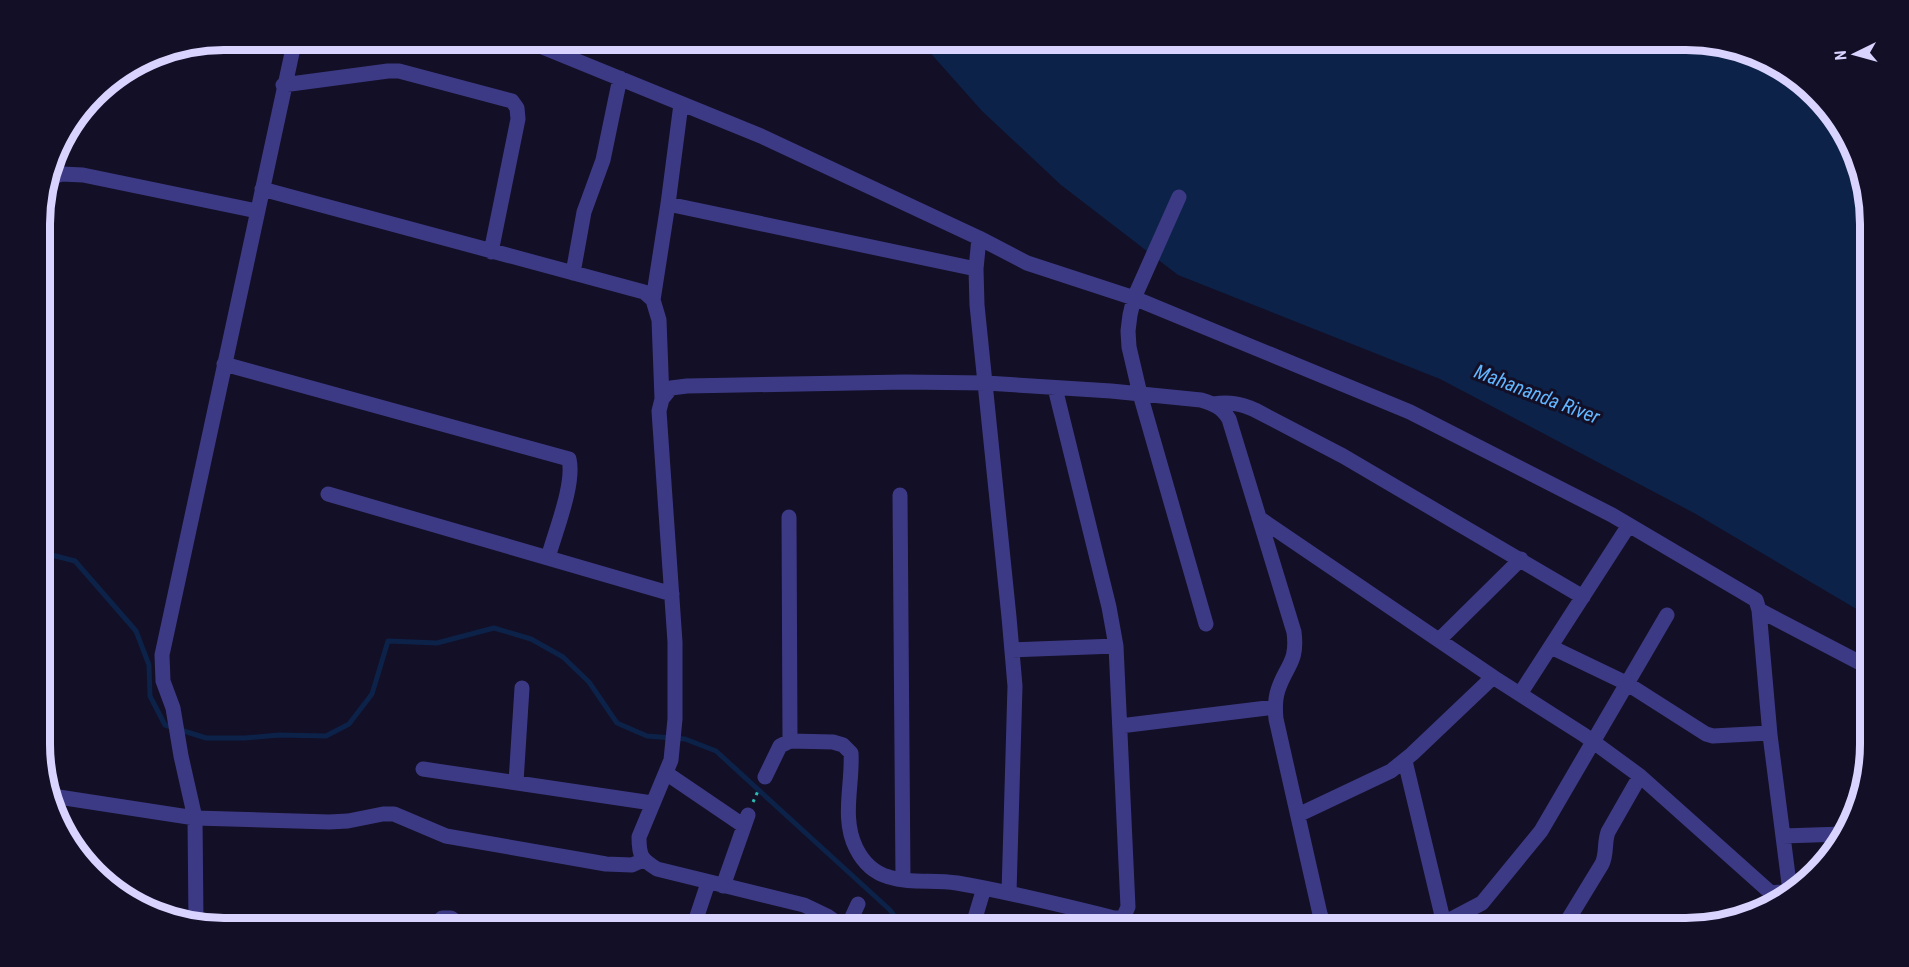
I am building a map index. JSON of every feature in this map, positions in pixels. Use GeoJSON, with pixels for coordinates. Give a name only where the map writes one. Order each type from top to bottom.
{"type":"FeatureCollection","features":[{"type":"Feature","properties":{"kind":"street"},"geometry":{"type":"LineString","coordinates":[[196,915],[195,818],[181,756],[176,720],[171,699],[163,681],[162,655],[292,50]]}},
{"type":"Feature","properties":{"kind":"street"},"geometry":{"type":"LineString","coordinates":[[550,50],[761,136],[979,238],[1027,263],[1134,298],[1410,412],[1629,525],[1756,600],[1760,610],[1769,733],[1789,882]]}},
{"type":"Feature","properties":{"kind":"street"},"geometry":{"type":"LineString","coordinates":[[284,85],[388,70],[512,101],[517,108],[518,119],[491,252]]}},
{"type":"Feature","properties":{"kind":"street"},"geometry":{"type":"LineString","coordinates":[[573,273],[584,212],[603,160],[620,78]]}},
{"type":"Feature","properties":{"kind":"street"},"geometry":{"type":"LineString","coordinates":[[681,104],[653,300],[658,320],[662,399],[659,411],[675,642],[675,719],[668,766],[639,837],[639,850],[643,860],[657,869],[804,905],[829,918]]}},
{"type":"Feature","properties":{"kind":"street"},"geometry":{"type":"LineString","coordinates":[[57,176],[83,175],[257,211]]}},
{"type":"Feature","properties":{"kind":"street"},"geometry":{"type":"LineString","coordinates":[[262,189],[631,288],[644,292],[653,300]]}},
{"type":"Feature","properties":{"kind":"street"},"geometry":{"type":"LineString","coordinates":[[1179,197],[1134,298],[1128,331],[1129,347],[1140,394],[1206,624]]}},
{"type":"Feature","properties":{"kind":"street"},"geometry":{"type":"LineString","coordinates":[[668,204],[976,269]]}},
{"type":"Feature","properties":{"kind":"street"},"geometry":{"type":"LineString","coordinates":[[979,238],[976,269],[977,305],[1015,686],[1008,893]]}},
{"type":"Feature","properties":{"kind":"street"},"geometry":{"type":"LineString","coordinates":[[224,364],[569,459],[571,467],[569,482],[548,558]]}},
{"type":"Feature","properties":{"kind":"street"},"geometry":{"type":"LineString","coordinates":[[662,399],[671,388],[687,386],[905,382],[986,383],[1201,400],[1223,409],[1294,632],[1296,647],[1293,661],[1278,690],[1275,707],[1276,719],[1321,917]]}},
{"type":"Feature","properties":{"kind":"street"},"geometry":{"type":"LineString","coordinates":[[1056,388],[1109,607],[1116,646],[1128,907],[1125,917]]}},
{"type":"Feature","properties":{"kind":"street"},"geometry":{"type":"LineString","coordinates":[[1213,404],[1232,402],[1255,410],[1343,456],[1583,597]]}},
{"type":"Feature","properties":{"kind":"street"},"geometry":{"type":"LineString","coordinates":[[328,494],[672,594]]}},
{"type":"Feature","properties":{"kind":"street"},"geometry":{"type":"LineString","coordinates":[[900,495],[903,880]]}},
{"type":"Feature","properties":{"kind":"street"},"geometry":{"type":"LineString","coordinates":[[789,517],[790,741]]}},
{"type":"Feature","properties":{"kind":"street"},"geometry":{"type":"LineString","coordinates":[[1259,518],[1640,776],[1773,894]]}},
{"type":"Feature","properties":{"kind":"street"},"geometry":{"type":"LineString","coordinates":[[1520,694],[1629,525]]}},
{"type":"Feature","properties":{"kind":"street"},"geometry":{"type":"LineString","coordinates":[[1439,640],[1521,559]]}},
{"type":"Feature","properties":{"kind":"street"},"geometry":{"type":"LineString","coordinates":[[1760,610],[1860,663]]}},
{"type":"Feature","properties":{"kind":"street"},"geometry":{"type":"LineString","coordinates":[[1459,917],[1482,903],[1537,836],[1667,615]]}},
{"type":"Feature","properties":{"kind":"street"},"geometry":{"type":"LineString","coordinates":[[1012,650],[1116,646]]}},
{"type":"Feature","properties":{"kind":"street"},"geometry":{"type":"LineString","coordinates":[[1551,648],[1626,682],[1706,734],[1713,736],[1769,733]]}},
{"type":"Feature","properties":{"kind":"street"},"geometry":{"type":"LineString","coordinates":[[1298,815],[1391,771],[1405,761],[1493,677]]}},
{"type":"Feature","properties":{"kind":"street"},"geometry":{"type":"LineString","coordinates":[[516,782],[522,688]]}},
{"type":"Feature","properties":{"kind":"street"},"geometry":{"type":"LineString","coordinates":[[1120,726],[1275,707]]}},
{"type":"Feature","properties":{"kind":"street"},"geometry":{"type":"LineString","coordinates":[[765,777],[780,746],[790,741],[833,742],[843,745],[851,753],[849,815],[851,836],[866,864],[876,876],[903,880],[954,882],[1111,917]]}},
{"type":"Feature","properties":{"kind":"street"},"geometry":{"type":"LineString","coordinates":[[1405,761],[1442,917]]}},
{"type":"Feature","properties":{"kind":"street"},"geometry":{"type":"LineString","coordinates":[[668,766],[746,821],[698,918]]}},
{"type":"Feature","properties":{"kind":"street"},"geometry":{"type":"LineString","coordinates":[[423,768],[652,803]]}},
{"type":"Feature","properties":{"kind":"street"},"geometry":{"type":"LineString","coordinates":[[1570,917],[1602,864],[1607,836],[1640,776]]}},
{"type":"Feature","properties":{"kind":"street"},"geometry":{"type":"LineString","coordinates":[[58,797],[195,818],[329,822],[394,814],[446,836],[606,864],[632,865],[643,860]]}},
{"type":"Feature","properties":{"kind":"street"},"geometry":{"type":"LineString","coordinates":[[1783,836],[1834,834]]}},
{"type":"Feature","properties":{"kind":"street"},"geometry":{"type":"LineString","coordinates":[[975,917],[984,888]]}},
{"type":"Feature","properties":{"kind":"street"},"geometry":{"type":"LineString","coordinates":[[851,918],[858,904]]}},
{"type":"Feature","properties":{"kind":"path"},"geometry":{"type":"LineString","coordinates":[[746,821],[765,777]]}},
{"type":"Feature","properties":{"kind":"water","name":"Mahananda River"},"geometry":{"type":"Polygon","coordinates":[[[928,50],[1697,50],[1720,53],[1763,67],[1800,93],[1830,127],[1842,146],[1854,178],[1858,200],[1860,223],[1860,611],[1694,513],[1440,379],[1178,275],[1061,185],[982,111],[928,50]]]}},
{"type":"Feature","properties":{"kind":"waterway"},"geometry":{"type":"LineString","coordinates":[[50,555],[75,561],[136,631],[149,665],[150,696],[165,725],[206,738],[326,736],[349,724],[372,694],[388,641],[437,643],[494,628],[531,639],[563,657],[589,682],[617,723],[647,736],[685,739],[716,751],[890,910],[895,918]]}}]}
